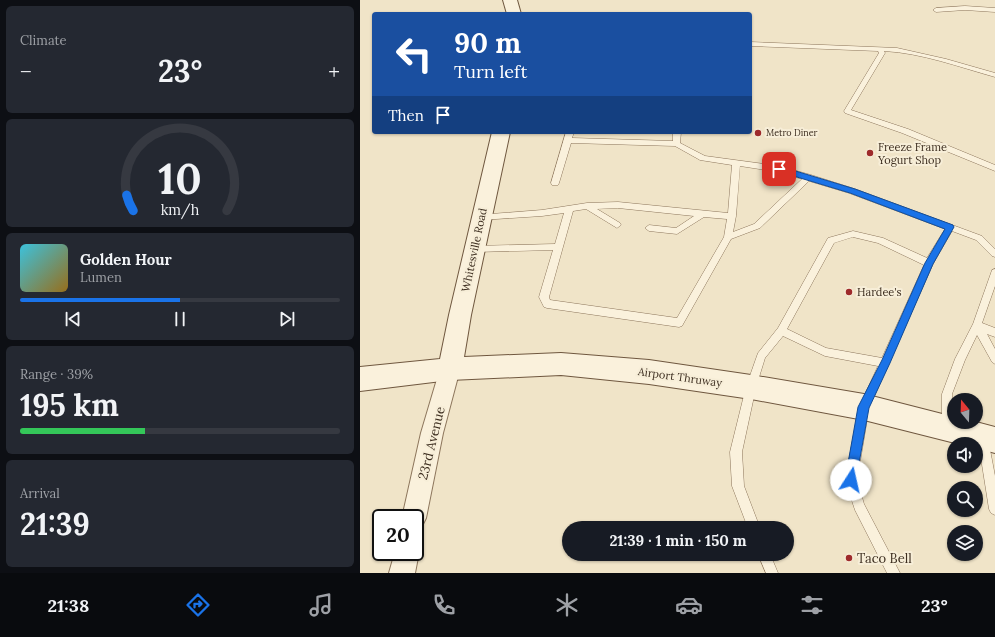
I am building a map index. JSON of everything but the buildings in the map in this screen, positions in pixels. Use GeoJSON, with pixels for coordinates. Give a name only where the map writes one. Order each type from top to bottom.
{"type":"FeatureCollection","features":[{"type":"Feature","properties":{"kind":"main road"},"geometry":{"type":"LineString","coordinates":[[510,0],[513,12]]}},
{"type":"Feature","properties":{"kind":"main road","name":"Whitesville Road"},"geometry":{"type":"LineString","coordinates":[[450,369],[474,249],[501,134]]}},
{"type":"Feature","properties":{"kind":"main road","name":"Airport Thruway"},"geometry":{"type":"LineString","coordinates":[[360,378],[450,369],[561,364],[649,372],[751,387],[864,407],[947,428]]}},
{"type":"Feature","properties":{"kind":"main road","name":"Airport Thruway"},"geometry":{"type":"LineString","coordinates":[[951,429],[989,438]]}},
{"type":"Feature","properties":{"kind":"street","name":"23rd Avenue"},"geometry":{"type":"LineString","coordinates":[[416,509],[432,433],[450,369]]}},
{"type":"Feature","properties":{"kind":"street"},"geometry":{"type":"LineString","coordinates":[[402,573],[405,561]]}},
{"type":"Feature","properties":{"kind":"lane"},"geometry":{"type":"LineString","coordinates":[[936,10],[965,8],[995,10]]}},
{"type":"Feature","properties":{"kind":"lane"},"geometry":{"type":"LineString","coordinates":[[752,44],[897,50],[944,60],[995,75]]}},
{"type":"Feature","properties":{"kind":"lane"},"geometry":{"type":"LineString","coordinates":[[880,49],[882,53],[847,111],[905,131],[995,168]]}},
{"type":"Feature","properties":{"kind":"lane"},"geometry":{"type":"LineString","coordinates":[[556,183],[570,134]]}},
{"type":"Feature","properties":{"kind":"lane"},"geometry":{"type":"LineString","coordinates":[[676,144],[678,134]]}},
{"type":"Feature","properties":{"kind":"lane"},"geometry":{"type":"LineString","coordinates":[[568,140],[676,144],[703,158],[779,169],[852,191],[979,238],[995,254]]}},
{"type":"Feature","properties":{"kind":"lane"},"geometry":{"type":"LineString","coordinates":[[569,210],[557,247],[544,297],[547,304],[679,323],[728,237],[732,216],[736,163]]}},
{"type":"Feature","properties":{"kind":"lane"},"geometry":{"type":"LineString","coordinates":[[728,237],[757,226],[808,177]]}},
{"type":"Feature","properties":{"kind":"lane"},"geometry":{"type":"LineString","coordinates":[[481,217],[569,210],[587,206],[618,205],[732,216]]}},
{"type":"Feature","properties":{"kind":"lane"},"geometry":{"type":"LineString","coordinates":[[587,206],[617,225]]}},
{"type":"Feature","properties":{"kind":"lane"},"geometry":{"type":"LineString","coordinates":[[649,228],[676,231],[703,214]]}},
{"type":"Feature","properties":{"kind":"lane"},"geometry":{"type":"LineString","coordinates":[[894,573],[859,506],[851,480],[864,407],[929,263],[950,227]]}},
{"type":"Feature","properties":{"kind":"lane"},"geometry":{"type":"LineString","coordinates":[[751,521],[738,486],[736,452],[751,387],[761,356],[780,331],[831,240],[853,234],[880,240],[929,263]]}},
{"type":"Feature","properties":{"kind":"lane"},"geometry":{"type":"LineString","coordinates":[[474,249],[557,247]]}},
{"type":"Feature","properties":{"kind":"lane"},"geometry":{"type":"LineString","coordinates":[[947,393],[960,359],[977,325],[995,274]]}},
{"type":"Feature","properties":{"kind":"lane"},"geometry":{"type":"LineString","coordinates":[[977,325],[995,333]]}},
{"type":"Feature","properties":{"kind":"lane"},"geometry":{"type":"LineString","coordinates":[[977,325],[995,359]]}},
{"type":"Feature","properties":{"kind":"lane"},"geometry":{"type":"LineString","coordinates":[[780,331],[824,352],[885,363]]}},
{"type":"Feature","properties":{"kind":"lane"},"geometry":{"type":"LineString","coordinates":[[989,438],[995,509]]}},
{"type":"Feature","properties":{"kind":"lane"},"geometry":{"type":"LineString","coordinates":[[767,561],[772,573]]}},
{"type":"Feature","properties":{"kind":"place","name":"Metro Diner"},"geometry":{"type":"Point","coordinates":[758,133]}},
{"type":"Feature","properties":{"kind":"place","name":"Freeze Frame Yogurt Shop"},"geometry":{"type":"Point","coordinates":[870,153]}},
{"type":"Feature","properties":{"kind":"place","name":"Hardee's"},"geometry":{"type":"Point","coordinates":[849,292]}},
{"type":"Feature","properties":{"kind":"place","name":"Taco Bell"},"geometry":{"type":"Point","coordinates":[849,558]}},
{"type":"Feature","properties":{"kind":"route"},"geometry":{"type":"LineString","coordinates":[[779,169],[852,191],[950,227],[929,263],[864,407],[851,480]]}}]}
